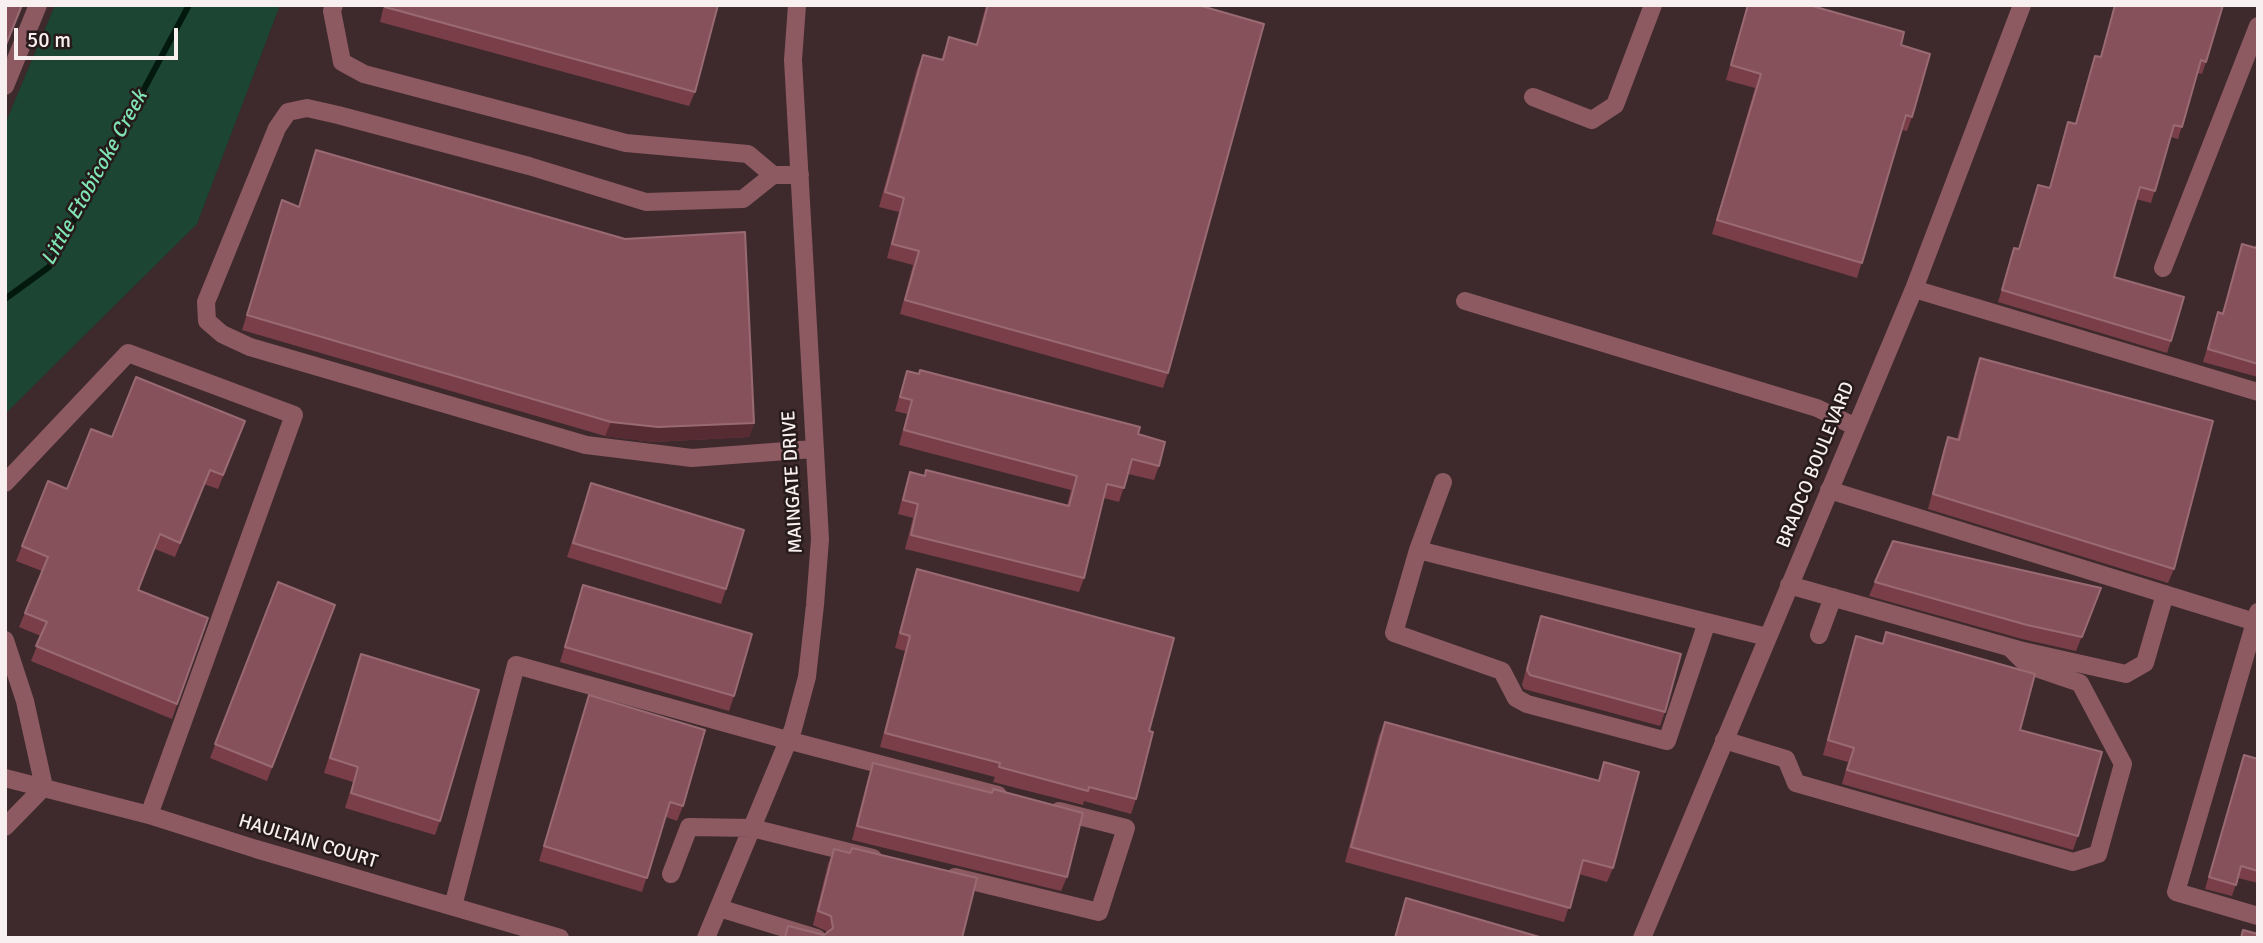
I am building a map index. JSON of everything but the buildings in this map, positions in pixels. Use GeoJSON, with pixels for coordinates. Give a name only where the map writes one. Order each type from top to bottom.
{"type":"FeatureCollection","features":[{"type":"Feature","properties":{"kind":"street"},"geometry":{"type":"LineString","coordinates":[[5,86],[38,5]]}},
{"type":"Feature","properties":{"kind":"street"},"geometry":{"type":"LineString","coordinates":[[334,5],[332,11],[342,62],[364,74],[626,143],[748,155],[773,175],[800,175]]}},
{"type":"Feature","properties":{"kind":"street","name":"MAINGATE DRIVE"},"geometry":{"type":"LineString","coordinates":[[706,938],[793,729],[807,677],[816,605],[820,538],[793,60],[797,5]]}},
{"type":"Feature","properties":{"kind":"street"},"geometry":{"type":"LineString","coordinates":[[1533,97],[1592,120],[1615,105],[1653,5]]}},
{"type":"Feature","properties":{"kind":"street","name":"BRADCO BOULEVARD"},"geometry":{"type":"LineString","coordinates":[[1642,938],[1913,289],[2020,6]]}},
{"type":"Feature","properties":{"kind":"street"},"geometry":{"type":"LineString","coordinates":[[2163,268],[2258,26]]}},
{"type":"Feature","properties":{"kind":"street"},"geometry":{"type":"LineString","coordinates":[[773,175],[743,199],[646,202],[529,166],[338,115],[307,108],[288,112],[277,128],[206,302],[207,321],[222,334],[250,347],[586,445],[692,458],[813,449]]}},
{"type":"Feature","properties":{"kind":"street"},"geometry":{"type":"LineString","coordinates":[[1913,289],[2258,392]]}},
{"type":"Feature","properties":{"kind":"street"},"geometry":{"type":"LineString","coordinates":[[1465,301],[1817,408],[1854,426]]}},
{"type":"Feature","properties":{"kind":"street"},"geometry":{"type":"LineString","coordinates":[[5,483],[128,353],[294,415],[149,815]]}},
{"type":"Feature","properties":{"kind":"street"},"geometry":{"type":"LineString","coordinates":[[1443,482],[1418,550],[1394,633],[1502,671],[1516,698],[1527,704],[1667,741],[1707,622]]}},
{"type":"Feature","properties":{"kind":"street"},"geometry":{"type":"LineString","coordinates":[[1829,490],[2165,594],[2256,617],[2176,892],[2258,916]]}},
{"type":"Feature","properties":{"kind":"street"},"geometry":{"type":"LineString","coordinates":[[1418,550],[1767,637]]}},
{"type":"Feature","properties":{"kind":"street"},"geometry":{"type":"LineString","coordinates":[[1789,585],[2010,648],[2126,674],[2145,663],[2165,594]]}},
{"type":"Feature","properties":{"kind":"street"},"geometry":{"type":"LineString","coordinates":[[1819,635],[1833,597]]}},
{"type":"Feature","properties":{"kind":"street"},"geometry":{"type":"LineString","coordinates":[[5,640],[25,701],[44,787],[5,827]]}},
{"type":"Feature","properties":{"kind":"street"},"geometry":{"type":"LineString","coordinates":[[1724,740],[1786,759],[1796,783],[2073,862],[2098,854],[2123,764],[2080,683],[2027,665],[2010,648]]}},
{"type":"Feature","properties":{"kind":"street"},"geometry":{"type":"LineString","coordinates":[[453,906],[516,665],[1017,800]]}},
{"type":"Feature","properties":{"kind":"street","name":"HAULTAIN COURT"},"geometry":{"type":"LineString","coordinates":[[5,778],[149,815],[560,938]]}},
{"type":"Feature","properties":{"kind":"street"},"geometry":{"type":"LineString","coordinates":[[939,874],[1099,912],[1125,828],[1044,807]]}},
{"type":"Feature","properties":{"kind":"street"},"geometry":{"type":"LineString","coordinates":[[671,874],[689,827],[752,828],[886,861]]}},
{"type":"Feature","properties":{"kind":"street"},"geometry":{"type":"LineString","coordinates":[[719,908],[817,938]]}},
{"type":"Feature","properties":{"kind":"shaded area"},"geometry":{"type":"Polygon","coordinates":[[[5,5],[55,5],[5,124],[5,5]]]}},
{"type":"Feature","properties":{"kind":"shaded area"},"geometry":{"type":"Polygon","coordinates":[[[280,5],[2258,5],[2258,938],[5,938],[5,414],[197,224],[280,5]]]}},
{"type":"Feature","properties":{"kind":"green space"},"geometry":{"type":"Polygon","coordinates":[[[55,5],[280,5],[197,224],[5,414],[5,124],[55,5]]]}},
{"type":"Feature","properties":{"kind":"waterway","name":"Little Etobicoke Creek"},"geometry":{"type":"LineString","coordinates":[[5,299],[49,267],[189,5]]}}]}
